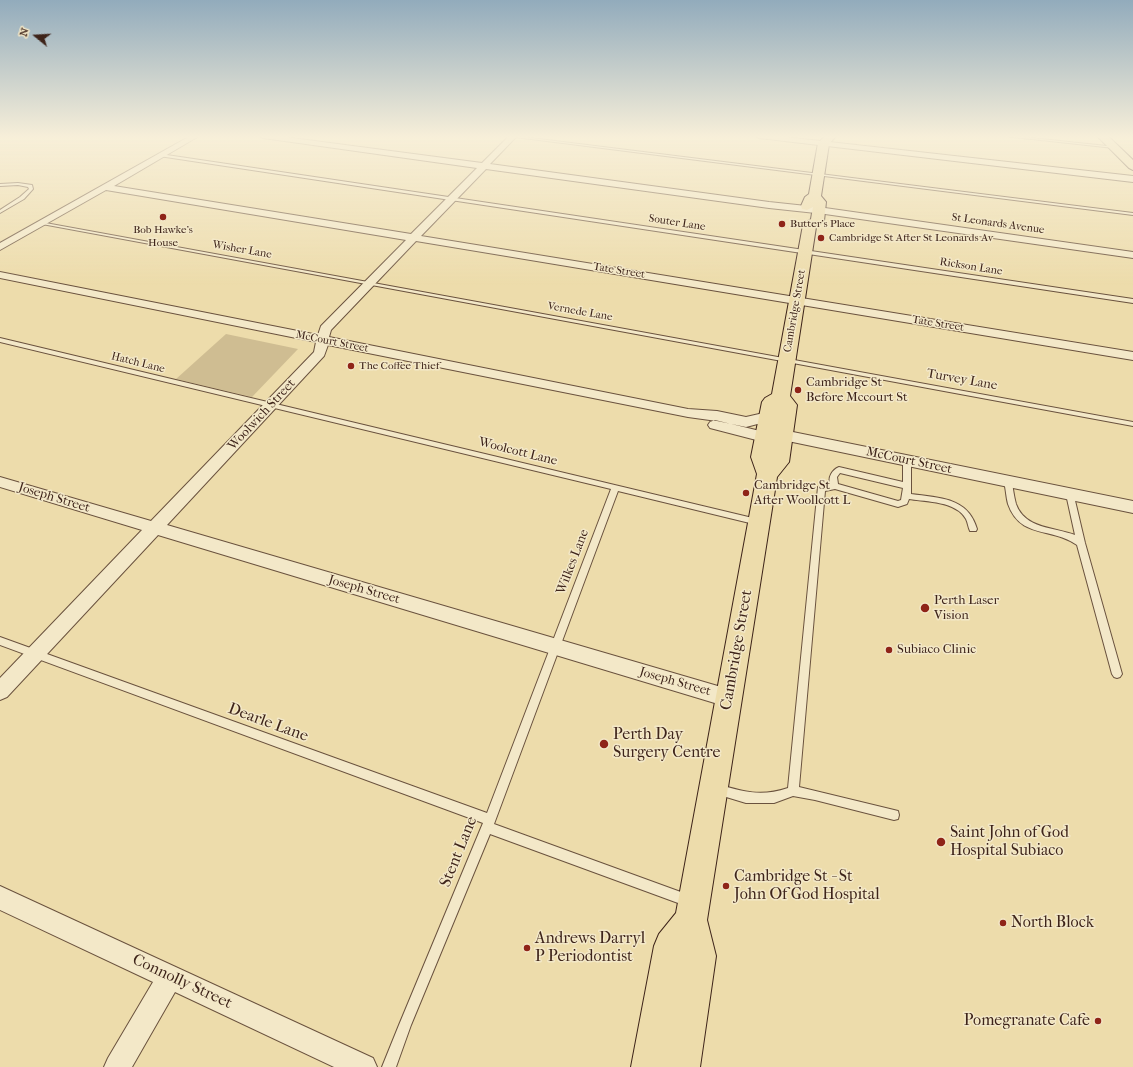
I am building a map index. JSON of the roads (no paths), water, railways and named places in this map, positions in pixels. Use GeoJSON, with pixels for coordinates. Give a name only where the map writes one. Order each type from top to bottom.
{"type":"FeatureCollection","features":[{"type":"Feature","properties":{"kind":"main road","name":"Cambridge Street"},"geometry":{"type":"LineString","coordinates":[[780,397],[812,214],[820,202],[815,196],[817,186]]}},
{"type":"Feature","properties":{"kind":"main road","name":"Cambridge Street"},"geometry":{"type":"LineString","coordinates":[[774,436],[768,417],[771,402],[780,397]]}},
{"type":"Feature","properties":{"kind":"main road","name":"Cambridge Street"},"geometry":{"type":"LineString","coordinates":[[682,1067],[699,956],[692,911],[767,474],[761,457],[774,436],[788,405],[780,397]]}},
{"type":"Feature","properties":{"kind":"main road","name":"Cambridge Street"},"geometry":{"type":"LineString","coordinates":[[649,1067],[671,946],[692,911]]}},
{"type":"Feature","properties":{"kind":"street","name":"Woolwich Street"},"geometry":{"type":"LineString","coordinates":[[0,691],[320,353],[324,329],[464,186]]}},
{"type":"Feature","properties":{"kind":"street","name":"St Leonards Avenue"},"geometry":{"type":"LineString","coordinates":[[629,186],[769,205],[812,214],[859,218],[1133,254]]}},
{"type":"Feature","properties":{"kind":"street"},"geometry":{"type":"LineString","coordinates":[[0,247],[104,187]]}},
{"type":"Feature","properties":{"kind":"street","name":"Tate Street"},"geometry":{"type":"LineString","coordinates":[[104,187],[1133,356]]}},
{"type":"Feature","properties":{"kind":"street","name":"McCourt Street"},"geometry":{"type":"LineString","coordinates":[[0,275],[688,413],[717,416],[746,422],[768,417]]}},
{"type":"Feature","properties":{"kind":"street","name":"McCourt Street"},"geometry":{"type":"LineString","coordinates":[[688,413],[715,425],[907,461],[1133,507]]}},
{"type":"Feature","properties":{"kind":"street","name":"Joseph Street"},"geometry":{"type":"LineString","coordinates":[[0,482],[728,698]]}},
{"type":"Feature","properties":{"kind":"street","name":"Connolly Street"},"geometry":{"type":"LineString","coordinates":[[0,898],[364,1067]]}},
{"type":"Feature","properties":{"kind":"street"},"geometry":{"type":"LineString","coordinates":[[117,1067],[170,977]]}},
{"type":"Feature","properties":{"kind":"lane"},"geometry":{"type":"LineString","coordinates":[[0,212],[22,198],[31,189],[29,186]]}},
{"type":"Feature","properties":{"kind":"lane","name":"Souter Lane"},"geometry":{"type":"LineString","coordinates":[[364,186],[805,252]]}},
{"type":"Feature","properties":{"kind":"lane"},"geometry":{"type":"LineString","coordinates":[[906,186],[1133,214]]}},
{"type":"Feature","properties":{"kind":"lane","name":"Wisher Lane"},"geometry":{"type":"LineString","coordinates":[[42,223],[369,284]]}},
{"type":"Feature","properties":{"kind":"lane","name":"Rickson Lane"},"geometry":{"type":"LineString","coordinates":[[805,252],[1133,301]]}},
{"type":"Feature","properties":{"kind":"lane","name":"Vernede Lane"},"geometry":{"type":"LineString","coordinates":[[369,284],[787,360]]}},
{"type":"Feature","properties":{"kind":"lane","name":"Hatch Lane"},"geometry":{"type":"LineString","coordinates":[[0,340],[272,405]]}},
{"type":"Feature","properties":{"kind":"lane","name":"Turvey Lane"},"geometry":{"type":"LineString","coordinates":[[787,360],[1133,424]]}},
{"type":"Feature","properties":{"kind":"lane","name":"Woolcott Lane"},"geometry":{"type":"LineString","coordinates":[[272,405],[759,522]]}},
{"type":"Feature","properties":{"kind":"lane"},"geometry":{"type":"LineString","coordinates":[[793,791],[821,489],[835,486],[898,504],[904,502],[906,496],[907,461]]}},
{"type":"Feature","properties":{"kind":"lane"},"geometry":{"type":"LineString","coordinates":[[835,486],[833,479],[834,474],[839,470],[907,486]]}},
{"type":"Feature","properties":{"kind":"lane"},"geometry":{"type":"LineString","coordinates":[[1008,482],[1013,507],[1019,518],[1029,525],[1066,534],[1081,544]]}},
{"type":"Feature","properties":{"kind":"lane","name":"Wilkes Lane"},"geometry":{"type":"LineString","coordinates":[[555,646],[615,488]]}},
{"type":"Feature","properties":{"kind":"lane"},"geometry":{"type":"LineString","coordinates":[[1070,494],[1081,544],[1117,674]]}},
{"type":"Feature","properties":{"kind":"lane"},"geometry":{"type":"LineString","coordinates":[[906,496],[943,502],[959,507],[968,514],[973,529]]}},
{"type":"Feature","properties":{"kind":"lane","name":"Dearle Lane"},"geometry":{"type":"LineString","coordinates":[[0,641],[489,823],[692,911]]}},
{"type":"Feature","properties":{"kind":"lane","name":"Stent Lane"},"geometry":{"type":"LineString","coordinates":[[389,1067],[404,1025],[489,823],[555,646]]}},
{"type":"Feature","properties":{"kind":"lane"},"geometry":{"type":"LineString","coordinates":[[714,788],[746,798],[774,798],[793,791],[815,795],[894,816]]}},
{"type":"Feature","properties":{"kind":"place","name":"Bob Hawke's House"},"geometry":{"type":"Point","coordinates":[163,217]}},
{"type":"Feature","properties":{"kind":"place","name":"Butter's Place"},"geometry":{"type":"Point","coordinates":[782,224]}},
{"type":"Feature","properties":{"kind":"place","name":"Cambridge St After St Leonards Av"},"geometry":{"type":"Point","coordinates":[821,238]}},
{"type":"Feature","properties":{"kind":"place","name":"The Coffee Thief"},"geometry":{"type":"Point","coordinates":[351,366]}},
{"type":"Feature","properties":{"kind":"place","name":"Cambridge St Before Mccourt St"},"geometry":{"type":"Point","coordinates":[798,390]}},
{"type":"Feature","properties":{"kind":"place","name":"Cambridge St After Woollcott L"},"geometry":{"type":"Point","coordinates":[746,493]}},
{"type":"Feature","properties":{"kind":"place","name":"Perth Laser Vision"},"geometry":{"type":"Point","coordinates":[925,608]}},
{"type":"Feature","properties":{"kind":"place","name":"Subiaco Clinic"},"geometry":{"type":"Point","coordinates":[889,650]}},
{"type":"Feature","properties":{"kind":"place","name":"Perth Day Surgery Centre"},"geometry":{"type":"Point","coordinates":[604,744]}},
{"type":"Feature","properties":{"kind":"place","name":"Saint John of God Hospital Subiaco"},"geometry":{"type":"Point","coordinates":[941,842]}},
{"type":"Feature","properties":{"kind":"place","name":"Cambridge St - St John Of God Hospital"},"geometry":{"type":"Point","coordinates":[726,886]}},
{"type":"Feature","properties":{"kind":"place","name":"North Block"},"geometry":{"type":"Point","coordinates":[1003,923]}},
{"type":"Feature","properties":{"kind":"place","name":"Andrews Darryl P Periodontist"},"geometry":{"type":"Point","coordinates":[527,948]}},
{"type":"Feature","properties":{"kind":"place","name":"Pomegranate Cafe"},"geometry":{"type":"Point","coordinates":[1098,1021]}}]}
